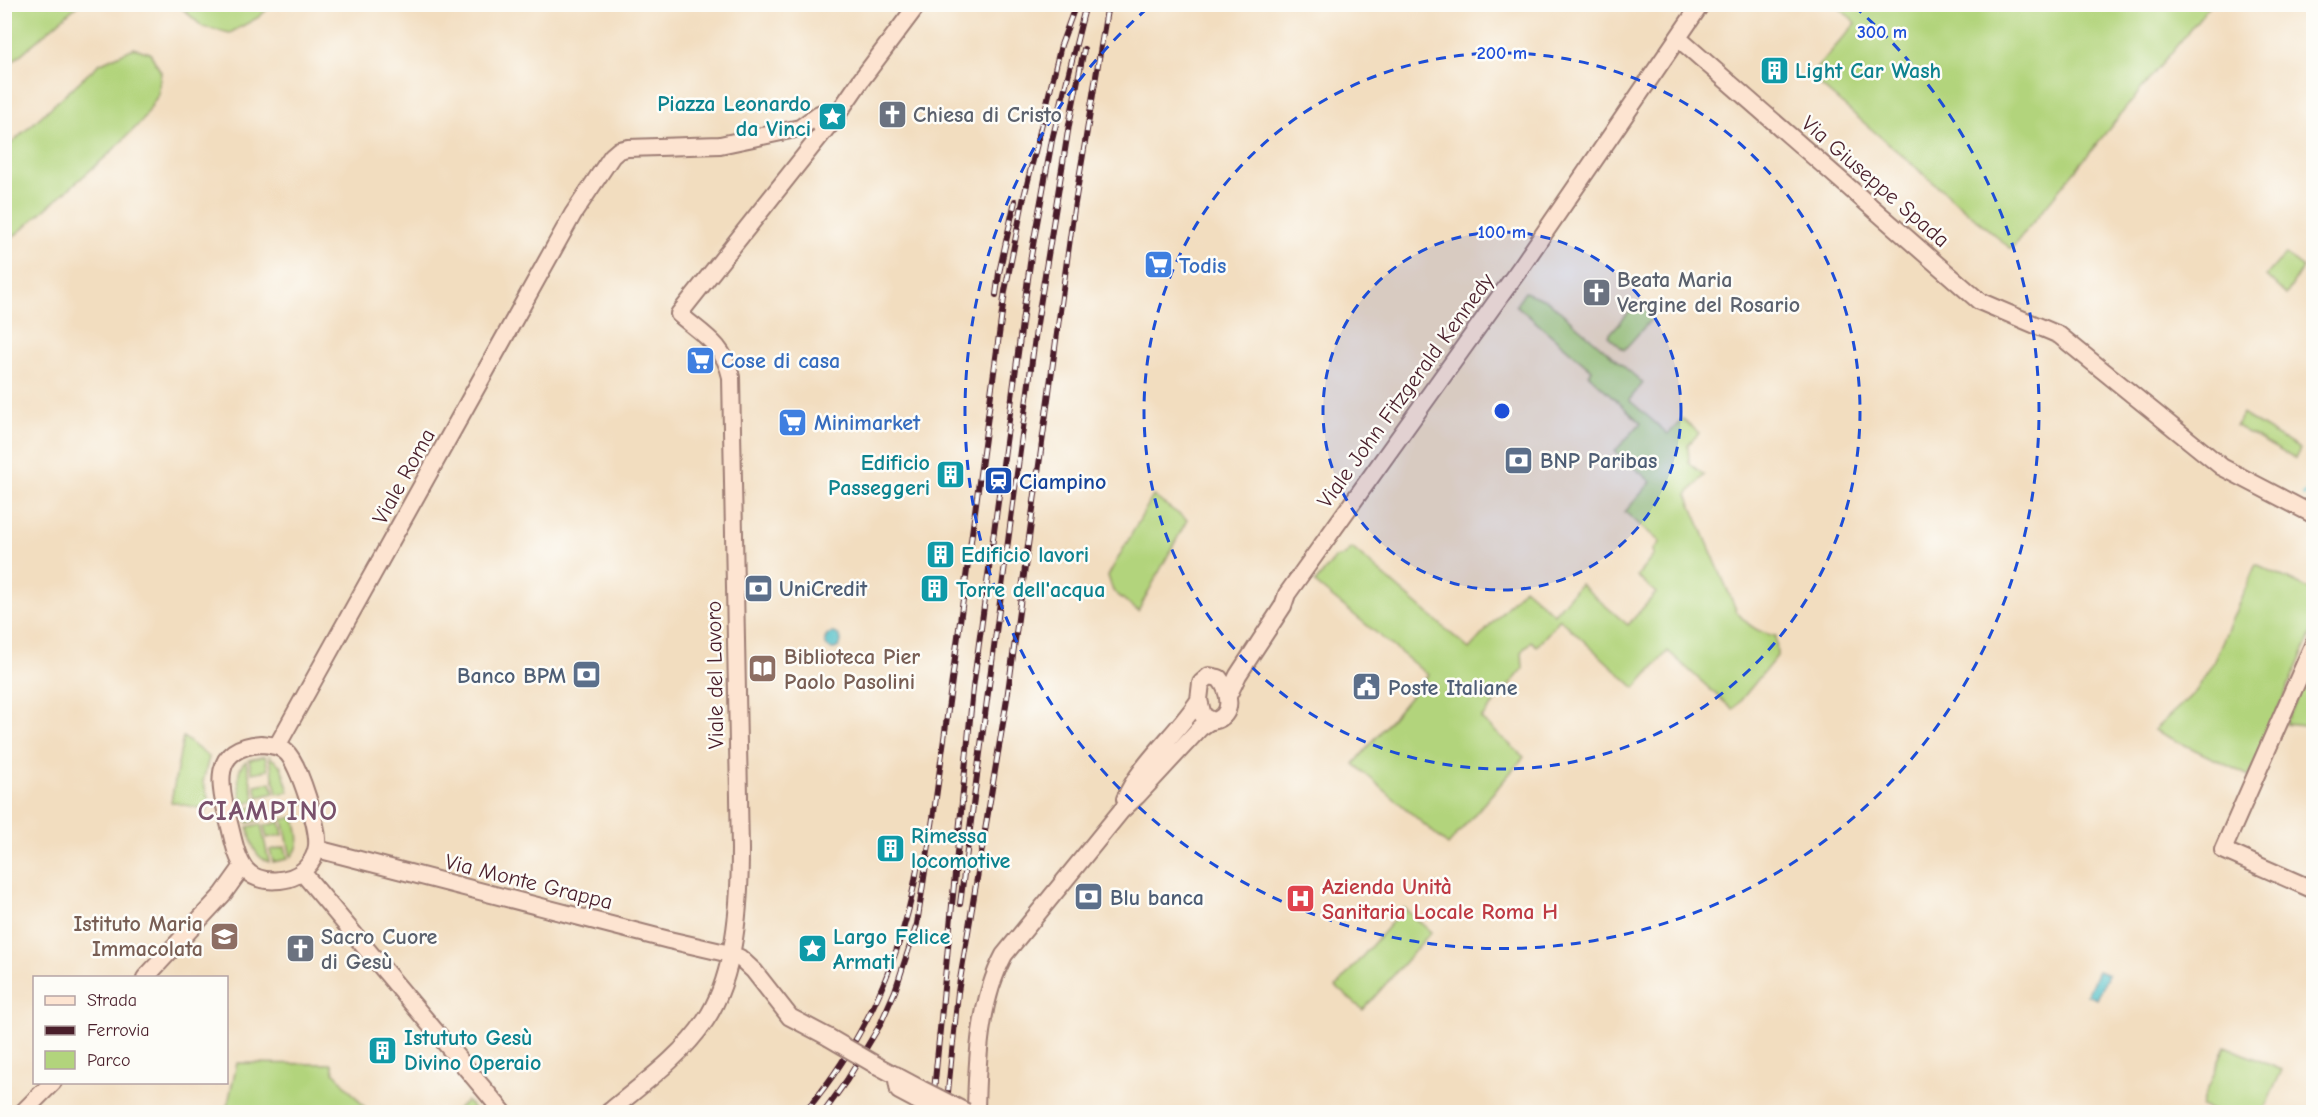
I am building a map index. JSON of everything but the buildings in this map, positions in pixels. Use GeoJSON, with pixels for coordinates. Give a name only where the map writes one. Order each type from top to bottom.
{"type":"FeatureCollection","features":[{"type":"Feature","properties":{"kind":"street"},"geometry":{"type":"LineString","coordinates":[[825,119],[861,80],[918,4]]}},
{"type":"Feature","properties":{"kind":"street","name":"Viale John Fitzgerald Kennedy"},"geometry":{"type":"LineString","coordinates":[[1228,696],[1235,680],[1283,606],[1287,594],[1521,267],[1701,4]]}},
{"type":"Feature","properties":{"kind":"street","name":"Via Giuseppe Spada"},"geometry":{"type":"LineString","coordinates":[[1678,38],[1979,301],[2059,335],[2218,464],[2313,515]]}},
{"type":"Feature","properties":{"kind":"street","name":"Viale Roma"},"geometry":{"type":"LineString","coordinates":[[277,746],[566,226],[612,156],[628,148],[720,145],[800,128],[825,119]]}},
{"type":"Feature","properties":{"kind":"street","name":"Viale del Lavoro"},"geometry":{"type":"LineString","coordinates":[[609,1113],[677,1054],[699,1029],[718,999],[730,954],[737,909],[740,862],[733,394],[728,363],[723,353],[716,344],[679,315],[799,162],[825,119]]}},
{"type":"Feature","properties":{"kind":"street","name":"Viale John Fitzgerald Kennedy"},"geometry":{"type":"LineString","coordinates":[[1217,676],[1228,668],[1274,602],[1287,594]]}},
{"type":"Feature","properties":{"kind":"street"},"geometry":{"type":"LineString","coordinates":[[2313,643],[2223,850],[2313,891]]}},
{"type":"Feature","properties":{"kind":"street"},"geometry":{"type":"LineString","coordinates":[[976,1113],[983,1020],[993,980],[1010,946],[1121,811],[1200,728],[1225,715],[1228,709],[1228,696],[1226,687],[1217,676],[1209,676],[1201,682],[1199,700],[1201,711],[1210,721]]}},
{"type":"Feature","properties":{"kind":"street"},"geometry":{"type":"LineString","coordinates":[[1121,811],[1137,779],[1199,700]]}},
{"type":"Feature","properties":{"kind":"street"},"geometry":{"type":"LineString","coordinates":[[261,744],[277,746],[289,754],[298,769],[316,831],[317,849],[302,872],[284,878],[266,880],[253,876],[243,866],[223,801],[222,767],[230,755],[248,746],[261,744]]}},
{"type":"Feature","properties":{"kind":"street","name":"Via Monte Grappa"},"geometry":{"type":"LineString","coordinates":[[317,849],[730,954]]}},
{"type":"Feature","properties":{"kind":"street"},"geometry":{"type":"LineString","coordinates":[[147,976],[223,894],[243,866]]}},
{"type":"Feature","properties":{"kind":"street"},"geometry":{"type":"LineString","coordinates":[[302,872],[503,1113]]}},
{"type":"Feature","properties":{"kind":"street"},"geometry":{"type":"LineString","coordinates":[[730,954],[740,958],[754,971],[787,1014],[896,1075],[938,1113]]}},
{"type":"Feature","properties":{"kind":"street"},"geometry":{"type":"LineString","coordinates":[[23,1113],[52,1084]]}},
{"type":"Feature","properties":{"kind":"street"},"geometry":{"type":"LineString","coordinates":[[919,1094],[966,1113]]}},
{"type":"Feature","properties":{"kind":"green space"},"geometry":{"type":"Polygon","coordinates":[[[14,4],[78,5],[5,68],[5,12],[14,4]]]}},
{"type":"Feature","properties":{"kind":"green space"},"geometry":{"type":"Polygon","coordinates":[[[181,4],[272,5],[259,17],[230,33],[203,27],[179,6],[181,4]]]}},
{"type":"Feature","properties":{"kind":"green space"},"geometry":{"type":"Polygon","coordinates":[[[1836,5],[2210,5],[2011,249],[1806,73],[1814,71],[1856,23],[1836,5]]]}},
{"type":"Feature","properties":{"kind":"green space"},"geometry":{"type":"Polygon","coordinates":[[[134,48],[150,53],[161,72],[158,95],[143,120],[109,154],[5,244],[5,149],[99,64],[134,48]]]}},
{"type":"Feature","properties":{"kind":"green space"},"geometry":{"type":"Polygon","coordinates":[[[2285,254],[2303,268],[2286,295],[2266,276],[2285,254]]]}},
{"type":"Feature","properties":{"kind":"green space"},"geometry":{"type":"Polygon","coordinates":[[[1525,292],[1548,301],[1643,383],[1629,400],[1668,434],[1683,419],[1699,433],[1688,445],[1689,463],[1704,475],[1687,495],[1737,612],[1754,628],[1776,636],[1777,656],[1733,710],[1668,651],[1635,688],[1560,619],[1537,646],[1531,641],[1522,651],[1523,669],[1481,719],[1524,757],[1448,845],[1354,764],[1428,675],[1315,583],[1335,558],[1344,556],[1352,548],[1469,649],[1524,588],[1554,614],[1580,584],[1628,625],[1656,593],[1637,576],[1654,555],[1653,550],[1660,542],[1625,512],[1651,482],[1615,451],[1641,423],[1589,375],[1592,370],[1516,305],[1525,292]]]}},
{"type":"Feature","properties":{"kind":"green space"},"geometry":{"type":"Polygon","coordinates":[[[1637,303],[1653,317],[1624,350],[1608,336],[1637,303]]]}},
{"type":"Feature","properties":{"kind":"green space"},"geometry":{"type":"Polygon","coordinates":[[[2242,414],[2300,449],[2295,459],[2236,426],[2242,414]]]}},
{"type":"Feature","properties":{"kind":"green space"},"geometry":{"type":"Polygon","coordinates":[[[1153,496],[1187,520],[1138,611],[1113,591],[1108,576],[1153,496]]]}},
{"type":"Feature","properties":{"kind":"green space"},"geometry":{"type":"Polygon","coordinates":[[[2256,564],[2313,591],[2313,630],[2249,776],[2154,730],[2196,691],[2213,663],[2256,564]]]}},
{"type":"Feature","properties":{"kind":"green space"},"geometry":{"type":"Polygon","coordinates":[[[2313,669],[2313,727],[2285,724],[2313,669]]]}},
{"type":"Feature","properties":{"kind":"green space"},"geometry":{"type":"Polygon","coordinates":[[[183,737],[209,757],[203,782],[210,802],[207,810],[171,802],[183,737]]]}},
{"type":"Feature","properties":{"kind":"green space"},"geometry":{"type":"Polygon","coordinates":[[[265,756],[268,770],[252,773],[249,760],[265,756]]]}},
{"type":"Feature","properties":{"kind":"green space"},"geometry":{"type":"Polygon","coordinates":[[[269,756],[281,766],[289,792],[277,794],[269,756]]]}},
{"type":"Feature","properties":{"kind":"green space"},"geometry":{"type":"Polygon","coordinates":[[[246,761],[255,801],[243,804],[239,775],[246,761]]]}},
{"type":"Feature","properties":{"kind":"green space"},"geometry":{"type":"Polygon","coordinates":[[[271,782],[274,793],[258,797],[255,785],[271,782]]]}},
{"type":"Feature","properties":{"kind":"green space"},"geometry":{"type":"Polygon","coordinates":[[[258,806],[261,820],[248,823],[245,809],[258,806]]]}},
{"type":"Feature","properties":{"kind":"green space"},"geometry":{"type":"Polygon","coordinates":[[[295,817],[298,843],[291,857],[283,819],[295,817]]]}},
{"type":"Feature","properties":{"kind":"green space"},"geometry":{"type":"Polygon","coordinates":[[[280,822],[283,835],[267,838],[264,826],[280,822]]]}},
{"type":"Feature","properties":{"kind":"green space"},"geometry":{"type":"Polygon","coordinates":[[[261,824],[269,862],[256,853],[248,827],[261,824]]]}},
{"type":"Feature","properties":{"kind":"green space"},"geometry":{"type":"Polygon","coordinates":[[[285,847],[288,859],[273,862],[270,850],[285,847]]]}},
{"type":"Feature","properties":{"kind":"green space"},"geometry":{"type":"Polygon","coordinates":[[[1404,908],[1431,932],[1363,1010],[1336,987],[1404,908]]]}},
{"type":"Feature","properties":{"kind":"green space"},"geometry":{"type":"Polygon","coordinates":[[[2225,1046],[2282,1070],[2263,1112],[2216,1112],[2201,1106],[2225,1046]]]}},
{"type":"Feature","properties":{"kind":"green space"},"geometry":{"type":"Polygon","coordinates":[[[237,1063],[332,1064],[334,1072],[367,1110],[365,1112],[226,1112],[237,1063]]]}},
{"type":"Feature","properties":{"kind":"green space"},"geometry":{"type":"Polygon","coordinates":[[[467,1101],[477,1112],[453,1112],[467,1101]]]}},
{"type":"Feature","properties":{"kind":"water"},"geometry":{"type":"Polygon","coordinates":[[[833,633],[839,635],[841,641],[839,647],[833,649],[827,647],[825,641],[827,635],[833,633]]]}},
{"type":"Feature","properties":{"kind":"water"},"geometry":{"type":"Polygon","coordinates":[[[2098,971],[2108,975],[2097,999],[2087,995],[2098,971]]]}},
{"type":"Feature","properties":{"kind":"waterway"},"geometry":{"type":"LineString","coordinates":[[2304,495],[2314,486]]}},
{"type":"Feature","properties":{"kind":"railway"},"geometry":{"type":"LineString","coordinates":[[824,1112],[847,1080],[880,1025],[895,991],[917,924],[1005,291],[1023,201],[1061,45],[1076,4]]}},
{"type":"Feature","properties":{"kind":"railway"},"geometry":{"type":"LineString","coordinates":[[932,1112],[973,688],[1031,256],[1052,140],[1086,4]]}},
{"type":"Feature","properties":{"kind":"railway"},"geometry":{"type":"LineString","coordinates":[[946,1112],[958,992],[1007,699],[1074,209],[1108,4]]}},
{"type":"Feature","properties":{"kind":"railway"},"geometry":{"type":"LineString","coordinates":[[960,904],[1036,330],[1069,125],[1084,49]]}},
{"type":"Feature","properties":{"kind":"railway"},"geometry":{"type":"LineString","coordinates":[[996,295],[1015,201]]}},
{"type":"Feature","properties":{"kind":"railway"},"geometry":{"type":"LineString","coordinates":[[805,1112],[846,1056],[878,995],[903,930],[918,863]]}},
{"type":"Feature","properties":{"kind":"place","name":"Light Car Wash"},"geometry":{"type":"Point","coordinates":[1774,70]}},
{"type":"Feature","properties":{"kind":"place","name":"Chiesa di Cristo"},"geometry":{"type":"Point","coordinates":[892,114]}},
{"type":"Feature","properties":{"kind":"place","name":"Piazza Leonardo da Vinci"},"geometry":{"type":"Point","coordinates":[832,116]}},
{"type":"Feature","properties":{"kind":"place","name":"Todis"},"geometry":{"type":"Point","coordinates":[1158,265]}},
{"type":"Feature","properties":{"kind":"place","name":"Beata Maria Vergine del Rosario"},"geometry":{"type":"Point","coordinates":[1596,292]}},
{"type":"Feature","properties":{"kind":"place","name":"Cose di casa"},"geometry":{"type":"Point","coordinates":[700,360]}},
{"type":"Feature","properties":{"kind":"place","name":"Minimarket"},"geometry":{"type":"Point","coordinates":[793,422]}},
{"type":"Feature","properties":{"kind":"place","name":"BNP Paribas"},"geometry":{"type":"Point","coordinates":[1519,460]}},
{"type":"Feature","properties":{"kind":"place","name":"Edificio Passeggeri"},"geometry":{"type":"Point","coordinates":[951,475]}},
{"type":"Feature","properties":{"kind":"place","name":"Ciampino"},"geometry":{"type":"Point","coordinates":[998,481]}},
{"type":"Feature","properties":{"kind":"place","name":"Edificio lavori"},"geometry":{"type":"Point","coordinates":[940,554]}},
{"type":"Feature","properties":{"kind":"place","name":"UniCredit"},"geometry":{"type":"Point","coordinates":[758,588]}},
{"type":"Feature","properties":{"kind":"place","name":"Torre dell'acqua"},"geometry":{"type":"Point","coordinates":[935,589]}},
{"type":"Feature","properties":{"kind":"place","name":"Biblioteca Pier Paolo Pasolini"},"geometry":{"type":"Point","coordinates":[763,669]}},
{"type":"Feature","properties":{"kind":"place","name":"Banco BPM"},"geometry":{"type":"Point","coordinates":[587,675]}},
{"type":"Feature","properties":{"kind":"place","name":"Poste Italiane"},"geometry":{"type":"Point","coordinates":[1367,687]}},
{"type":"Feature","properties":{"kind":"place","name":"Rimessa locomotive"},"geometry":{"type":"Point","coordinates":[890,848]}},
{"type":"Feature","properties":{"kind":"place","name":"Blu banca"},"geometry":{"type":"Point","coordinates":[1089,897]}},
{"type":"Feature","properties":{"kind":"place","name":"Azienda Unità Sanitaria Locale Roma H"},"geometry":{"type":"Point","coordinates":[1301,899]}},
{"type":"Feature","properties":{"kind":"place","name":"Istituto Maria Immacolata"},"geometry":{"type":"Point","coordinates":[224,936]}},
{"type":"Feature","properties":{"kind":"place","name":"Sacro Cuore di Gesù"},"geometry":{"type":"Point","coordinates":[300,949]}},
{"type":"Feature","properties":{"kind":"place","name":"Largo Felice Armati"},"geometry":{"type":"Point","coordinates":[812,949]}},
{"type":"Feature","properties":{"kind":"place","name":"Istututo Gesù Divino Operaio"},"geometry":{"type":"Point","coordinates":[383,1050]}},
{"type":"Feature","properties":{"kind":"district","name":"CIAMPINO"},"geometry":{"type":"Point","coordinates":[268,810]}}]}
